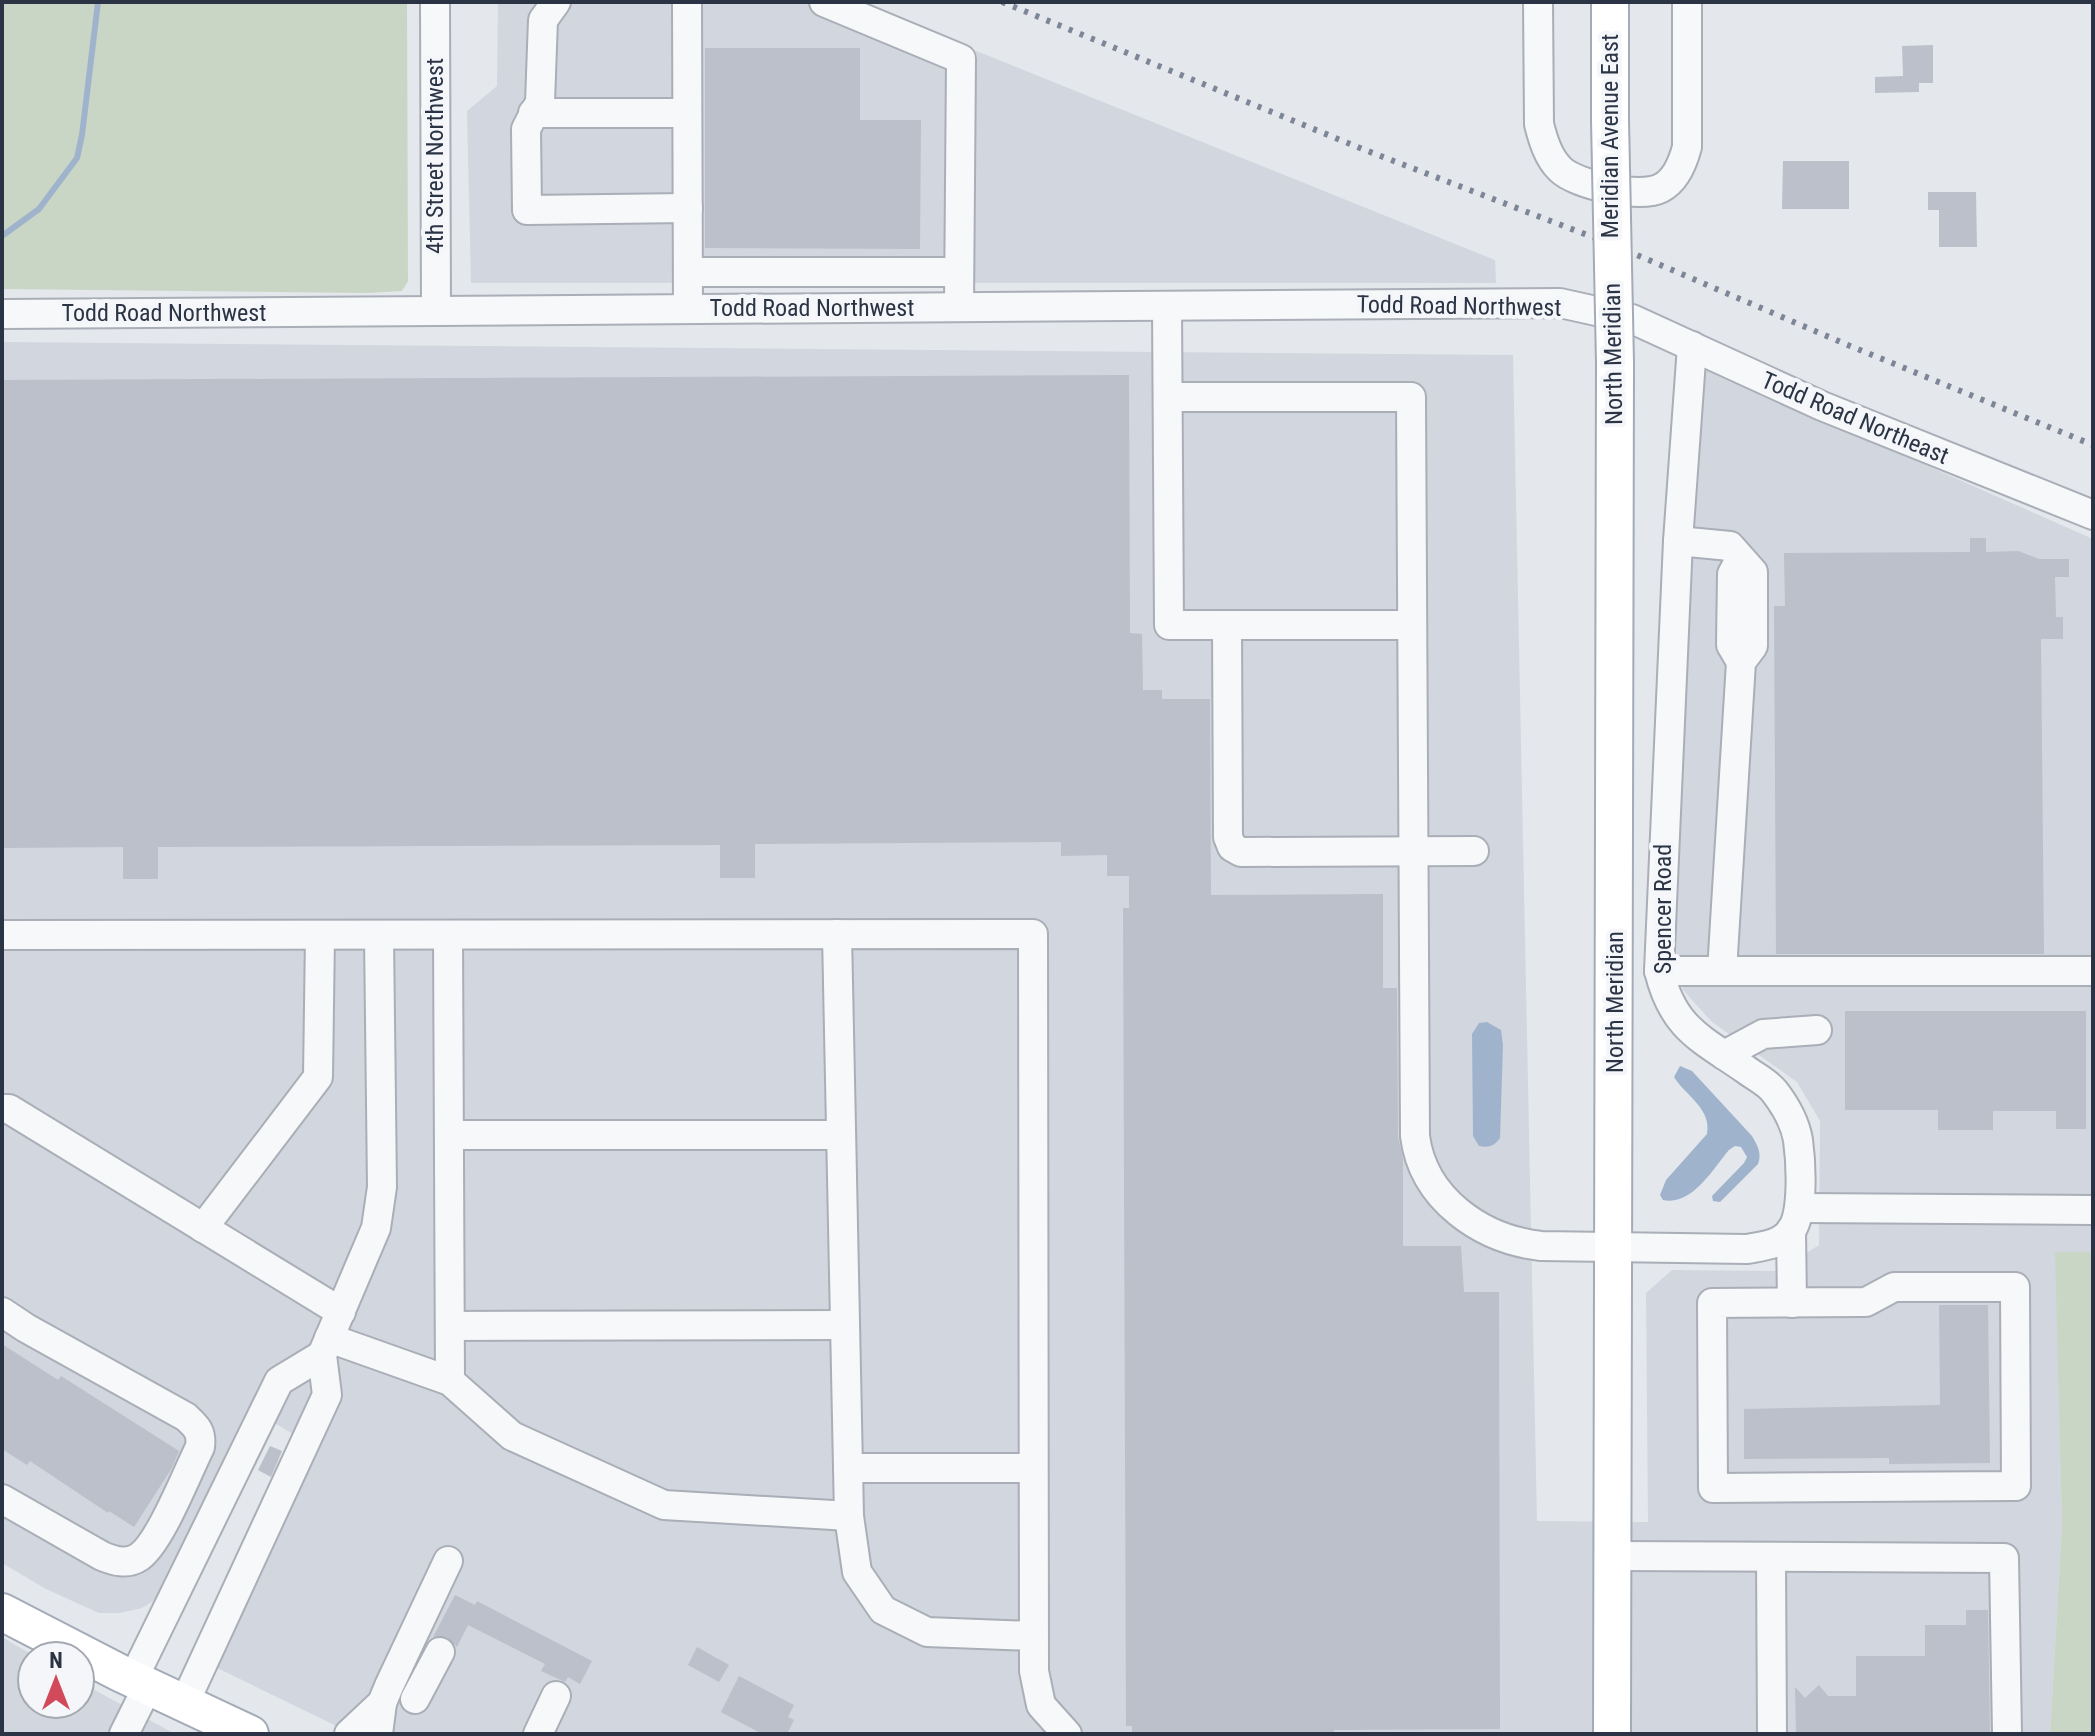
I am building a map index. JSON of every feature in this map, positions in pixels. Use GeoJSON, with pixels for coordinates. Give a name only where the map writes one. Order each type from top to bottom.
{"type":"FeatureCollection","features":[{"type":"Feature","properties":{"kind":"main road","name":"Meridian Avenue East"},"geometry":{"type":"LineString","coordinates":[[1610,2],[1611,270]]}},
{"type":"Feature","properties":{"kind":"main road","name":"North Meridian"},"geometry":{"type":"LineString","coordinates":[[1611,270],[1615,363],[1612,1734]]}},
{"type":"Feature","properties":{"kind":"main road"},"geometry":{"type":"LineString","coordinates":[[2,1612],[140,1683],[250,1734]]}},
{"type":"Feature","properties":{"kind":"street","name":"4th Street Northwest"},"geometry":{"type":"LineString","coordinates":[[435,2],[436,311]]}},
{"type":"Feature","properties":{"kind":"street"},"geometry":{"type":"LineString","coordinates":[[556,2],[543,20],[540,102],[526,129],[527,210],[688,208]]}},
{"type":"Feature","properties":{"kind":"street"},"geometry":{"type":"LineString","coordinates":[[687,2],[688,309]]}},
{"type":"Feature","properties":{"kind":"street"},"geometry":{"type":"LineString","coordinates":[[824,2],[961,59],[959,307]]}},
{"type":"Feature","properties":{"kind":"street"},"geometry":{"type":"LineString","coordinates":[[1538,2],[1539,124],[1551,157],[1560,169],[1587,184],[1644,192],[1661,188],[1669,182],[1684,159],[1687,147],[1687,2]]}},
{"type":"Feature","properties":{"kind":"street"},"geometry":{"type":"LineString","coordinates":[[533,113],[687,113]]}},
{"type":"Feature","properties":{"kind":"street"},"geometry":{"type":"LineString","coordinates":[[688,272],[959,272]]}},
{"type":"Feature","properties":{"kind":"street","name":"Todd Road Northwest"},"geometry":{"type":"LineString","coordinates":[[2,314],[1560,303],[1620,316]]}},
{"type":"Feature","properties":{"kind":"street"},"geometry":{"type":"LineString","coordinates":[[1167,306],[1169,625],[1412,625]]}},
{"type":"Feature","properties":{"kind":"street","name":"Todd Road Northeast"},"geometry":{"type":"LineString","coordinates":[[1620,316],[1837,412],[2093,515]]}},
{"type":"Feature","properties":{"kind":"street","name":"Spencer Road"},"geometry":{"type":"LineString","coordinates":[[1692,346],[1678,541],[1659,971],[1665,996],[1681,1021],[1773,1088],[1787,1111],[1798,1140],[1792,1303]]}},
{"type":"Feature","properties":{"kind":"street"},"geometry":{"type":"LineString","coordinates":[[1168,397],[1411,397],[1415,1136],[1422,1166],[1440,1194],[1492,1235],[1515,1243],[1541,1246],[1747,1249],[1773,1245],[1796,1219],[2093,1210]]}},
{"type":"Feature","properties":{"kind":"street"},"geometry":{"type":"LineString","coordinates":[[1678,541],[1722,544],[1737,552],[1740,559],[1732,574],[1731,645],[1741,662],[1722,971]]}},
{"type":"Feature","properties":{"kind":"street"},"geometry":{"type":"LineString","coordinates":[[1227,625],[1228,837],[1232,847],[1241,852],[1474,851]]}},
{"type":"Feature","properties":{"kind":"street"},"geometry":{"type":"LineString","coordinates":[[837,934],[849,1516],[857,1572],[883,1610],[927,1632],[1033,1636]]}},
{"type":"Feature","properties":{"kind":"street"},"geometry":{"type":"LineString","coordinates":[[2,935],[1033,934],[1034,1671],[1041,1705],[1067,1734]]}},
{"type":"Feature","properties":{"kind":"street"},"geometry":{"type":"LineString","coordinates":[[203,1228],[318,1077],[320,935]]}},
{"type":"Feature","properties":{"kind":"street"},"geometry":{"type":"LineString","coordinates":[[124,1734],[140,1683],[279,1381],[325,1346],[376,1228],[382,1187],[379,935]]}},
{"type":"Feature","properties":{"kind":"street"},"geometry":{"type":"LineString","coordinates":[[448,935],[450,1381]]}},
{"type":"Feature","properties":{"kind":"street"},"geometry":{"type":"LineString","coordinates":[[1659,971],[2093,971]]}},
{"type":"Feature","properties":{"kind":"street"},"geometry":{"type":"LineString","coordinates":[[1724,1055],[1763,1034],[1817,1030]]}},
{"type":"Feature","properties":{"kind":"street"},"geometry":{"type":"LineString","coordinates":[[2,1109],[9,1109],[341,1312]]}},
{"type":"Feature","properties":{"kind":"street"},"geometry":{"type":"LineString","coordinates":[[449,1135],[841,1135]]}},
{"type":"Feature","properties":{"kind":"street"},"geometry":{"type":"LineString","coordinates":[[1894,1287],[2015,1287],[2016,1486],[1713,1488],[1712,1303],[1792,1303],[1866,1302],[1894,1287]]}},
{"type":"Feature","properties":{"kind":"street"},"geometry":{"type":"LineString","coordinates":[[2,1312],[186,1417],[199,1429],[201,1438],[200,1447],[155,1540],[139,1557],[129,1561],[115,1561],[102,1556],[2,1499]]}},
{"type":"Feature","properties":{"kind":"street"},"geometry":{"type":"LineString","coordinates":[[450,1326],[845,1325]]}},
{"type":"Feature","properties":{"kind":"street"},"geometry":{"type":"LineString","coordinates":[[325,1346],[450,1381],[512,1436],[664,1505],[849,1516]]}},
{"type":"Feature","properties":{"kind":"street"},"geometry":{"type":"LineString","coordinates":[[184,1704],[327,1395],[325,1346]]}},
{"type":"Feature","properties":{"kind":"street"},"geometry":{"type":"LineString","coordinates":[[848,1468],[1033,1468]]}},
{"type":"Feature","properties":{"kind":"street"},"geometry":{"type":"LineString","coordinates":[[1613,1556],[2004,1558],[2007,1734]]}},
{"type":"Feature","properties":{"kind":"street"},"geometry":{"type":"LineString","coordinates":[[1771,1557],[1772,1734]]}},
{"type":"Feature","properties":{"kind":"street"},"geometry":{"type":"LineString","coordinates":[[378,1734],[382,1703],[448,1561]]}},
{"type":"Feature","properties":{"kind":"street"},"geometry":{"type":"LineString","coordinates":[[415,1699],[440,1652]]}},
{"type":"Feature","properties":{"kind":"street"},"geometry":{"type":"LineString","coordinates":[[538,1734],[556,1696]]}},
{"type":"Feature","properties":{"kind":"street"},"geometry":{"type":"LineString","coordinates":[[349,1734],[382,1703]]}},
{"type":"Feature","properties":{"kind":"shaded area"},"geometry":{"type":"Polygon","coordinates":[[[498,2],[855,2],[1495,260],[1496,283],[471,283],[467,111],[497,86],[498,2]]]}},
{"type":"Feature","properties":{"kind":"shaded area"},"geometry":{"type":"Polygon","coordinates":[[[2,342],[1513,355],[1537,1521],[1648,1522],[1646,1293],[1672,1270],[1778,1271],[1819,1245],[1820,1121],[1797,1082],[1712,1022],[1683,990],[1674,959],[1702,366],[2093,539],[2093,1252],[2056,1252],[2062,1526],[2050,1734],[353,1734],[211,1665],[311,1445],[250,1408],[155,1600],[142,1608],[120,1613],[99,1613],[46,1589],[2,1563],[2,342]]]}},
{"type":"Feature","properties":{"kind":"shaded area"},"geometry":{"type":"Polygon","coordinates":[[[2,1637],[16,1645],[16,1720],[96,1720],[96,1691],[175,1734],[2,1734],[2,1637]]]}},
{"type":"Feature","properties":{"kind":"green space"},"geometry":{"type":"Polygon","coordinates":[[[2,2],[407,2],[408,281],[402,291],[2,289],[2,2]]]}},
{"type":"Feature","properties":{"kind":"green space"},"geometry":{"type":"Polygon","coordinates":[[[2055,1252],[2093,1252],[2093,1734],[2050,1734],[2062,1526],[2055,1252]]]}},
{"type":"Feature","properties":{"kind":"water"},"geometry":{"type":"Polygon","coordinates":[[[1487,1022],[1501,1030],[1503,1045],[1500,1138],[1486,1147],[1479,1146],[1473,1136],[1472,1034],[1479,1023],[1487,1022]]]}},
{"type":"Feature","properties":{"kind":"water"},"geometry":{"type":"Polygon","coordinates":[[[1680,1066],[1692,1071],[1752,1136],[1759,1150],[1758,1164],[1720,1202],[1713,1201],[1712,1196],[1744,1163],[1747,1157],[1741,1147],[1735,1146],[1729,1150],[1700,1185],[1683,1198],[1663,1200],[1660,1195],[1666,1180],[1707,1134],[1708,1125],[1702,1110],[1674,1077],[1680,1066]]]}},
{"type":"Feature","properties":{"kind":"building"},"geometry":{"type":"Polygon","coordinates":[[[1933,45],[1933,83],[1919,83],[1919,92],[1875,93],[1875,77],[1903,76],[1902,46],[1933,45]]]}},
{"type":"Feature","properties":{"kind":"building"},"geometry":{"type":"Polygon","coordinates":[[[705,48],[860,48],[860,120],[921,120],[920,249],[705,248],[705,48]]]}},
{"type":"Feature","properties":{"kind":"building"},"geometry":{"type":"Polygon","coordinates":[[[1783,161],[1849,161],[1849,209],[1782,209],[1783,161]]]}},
{"type":"Feature","properties":{"kind":"building"},"geometry":{"type":"Polygon","coordinates":[[[1928,192],[1976,192],[1977,247],[1939,247],[1939,210],[1928,210],[1928,192]]]}},
{"type":"Feature","properties":{"kind":"building"},"geometry":{"type":"Polygon","coordinates":[[[1129,375],[1130,633],[1142,634],[1143,690],[1162,690],[1162,699],[1210,699],[1211,895],[1383,894],[1383,988],[1397,988],[1398,1136],[1403,1159],[1403,1246],[1461,1246],[1464,1292],[1499,1292],[1500,1729],[1334,1730],[1334,1734],[1132,1734],[1132,1726],[1126,1726],[1123,908],[1129,908],[1129,876],[1107,876],[1107,855],[1061,856],[1061,842],[755,844],[755,878],[720,878],[720,845],[158,847],[158,879],[123,879],[123,847],[2,848],[2,380],[1129,375]]]}},
{"type":"Feature","properties":{"kind":"building"},"geometry":{"type":"Polygon","coordinates":[[[1970,538],[1986,538],[1986,552],[2018,551],[2039,559],[2069,559],[2069,577],[2055,577],[2056,617],[2063,617],[2063,639],[2041,639],[2044,954],[1776,954],[1774,606],[1785,606],[1784,553],[1970,552],[1970,538]]]}},
{"type":"Feature","properties":{"kind":"building"},"geometry":{"type":"Polygon","coordinates":[[[1845,1011],[2086,1011],[2086,1129],[2056,1129],[2056,1111],[1993,1111],[1993,1130],[1938,1130],[1938,1110],[1845,1110],[1845,1011]]]}},
{"type":"Feature","properties":{"kind":"building"},"geometry":{"type":"Polygon","coordinates":[[[1939,1305],[1988,1305],[1990,1463],[1889,1464],[1889,1458],[1744,1459],[1744,1409],[1940,1405],[1939,1305]]]}},
{"type":"Feature","properties":{"kind":"building"},"geometry":{"type":"Polygon","coordinates":[[[2,1344],[58,1380],[61,1376],[179,1451],[172,1468],[134,1527],[30,1461],[27,1465],[2,1449],[2,1344]]]}},
{"type":"Feature","properties":{"kind":"building"},"geometry":{"type":"Polygon","coordinates":[[[270,1446],[282,1451],[271,1477],[258,1470],[270,1446]]]}},
{"type":"Feature","properties":{"kind":"building"},"geometry":{"type":"Polygon","coordinates":[[[455,1595],[475,1605],[477,1601],[592,1661],[580,1684],[568,1677],[565,1682],[541,1671],[545,1664],[468,1625],[457,1647],[447,1637],[433,1637],[455,1595]]]}},
{"type":"Feature","properties":{"kind":"building"},"geometry":{"type":"Polygon","coordinates":[[[1966,1610],[1988,1610],[1990,1734],[1796,1734],[1795,1687],[1805,1698],[1819,1685],[1828,1696],[1856,1696],[1856,1656],[1925,1656],[1925,1625],[1966,1625],[1966,1610]]]}},
{"type":"Feature","properties":{"kind":"building"},"geometry":{"type":"Polygon","coordinates":[[[697,1647],[729,1665],[719,1682],[688,1665],[697,1647]]]}},
{"type":"Feature","properties":{"kind":"building"},"geometry":{"type":"Polygon","coordinates":[[[739,1676],[794,1705],[788,1717],[794,1720],[787,1734],[762,1734],[721,1712],[739,1676]]]}},
{"type":"Feature","properties":{"kind":"waterway"},"geometry":{"type":"LineString","coordinates":[[2,236],[39,209],[77,158],[98,2]]}},
{"type":"Feature","properties":{"kind":"railway"},"geometry":{"type":"LineString","coordinates":[[1002,2],[1365,150],[1616,246],[2093,445]]}}]}
